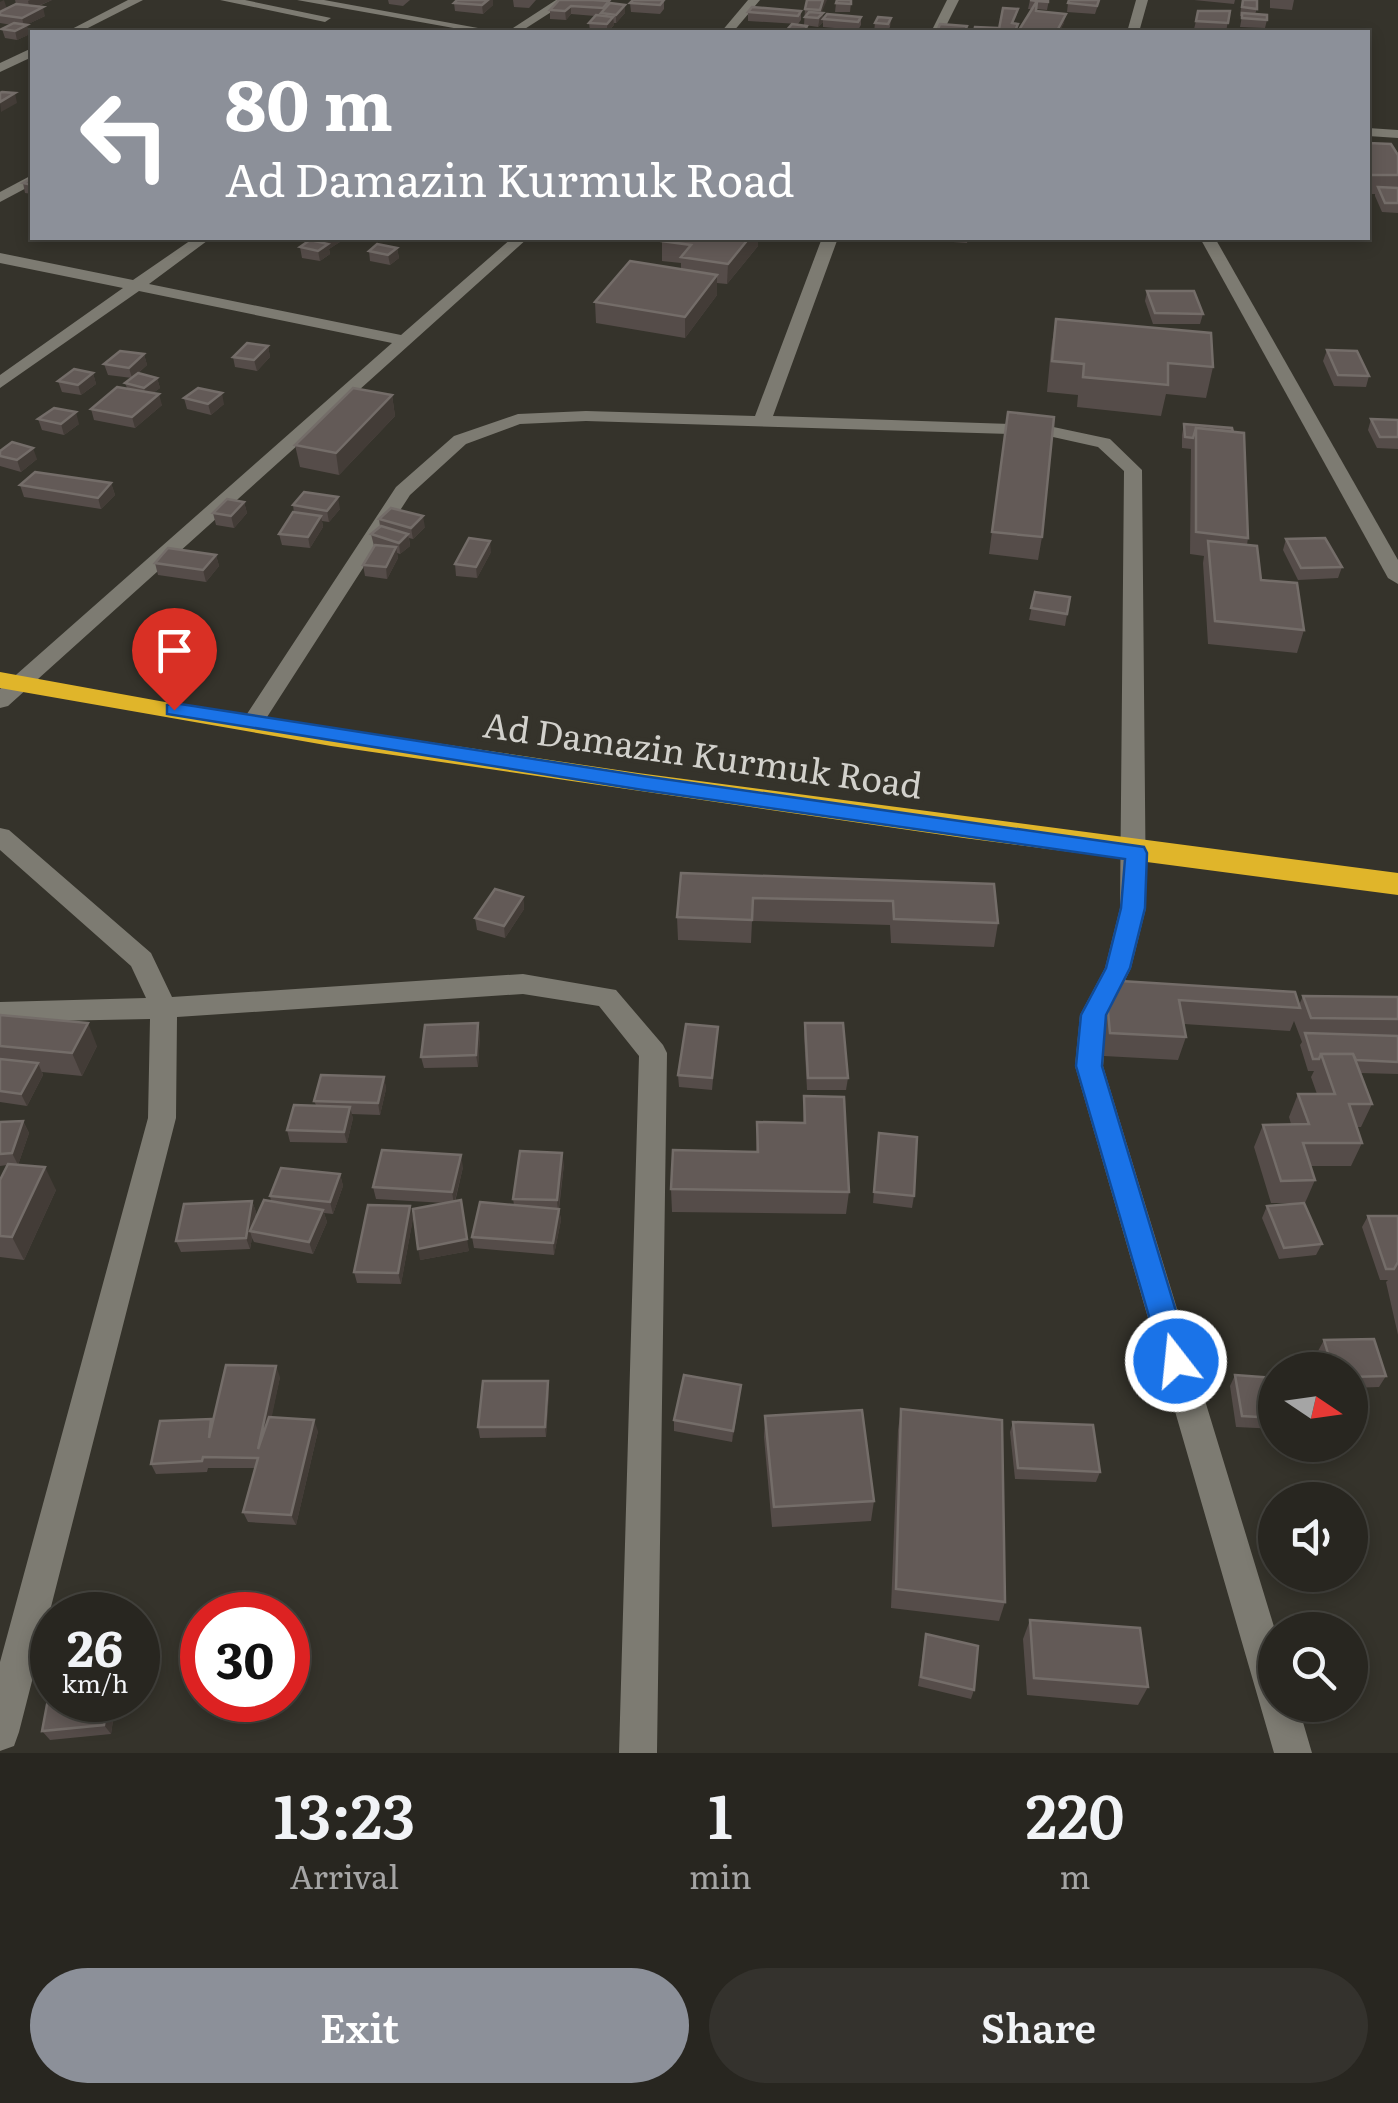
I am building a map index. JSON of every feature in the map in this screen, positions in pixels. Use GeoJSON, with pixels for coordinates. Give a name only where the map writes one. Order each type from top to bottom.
{"type":"FeatureCollection","features":[{"type":"Feature","properties":{"kind":"highway","name":"Ad Damazin Kurmuk Road"},"geometry":{"type":"LineString","coordinates":[[6,688],[1136,853],[1398,884]]}},
{"type":"Feature","properties":{"kind":"street"},"geometry":{"type":"LineString","coordinates":[[76,30],[137,0]]}},
{"type":"Feature","properties":{"kind":"street"},"geometry":{"type":"LineString","coordinates":[[226,0],[395,30]]}},
{"type":"Feature","properties":{"kind":"street"},"geometry":{"type":"LineString","coordinates":[[304,0],[482,30]]}},
{"type":"Feature","properties":{"kind":"street"},"geometry":{"type":"LineString","coordinates":[[306,25],[361,0]]}},
{"type":"Feature","properties":{"kind":"street"},"geometry":{"type":"LineString","coordinates":[[516,30],[564,0]]}},
{"type":"Feature","properties":{"kind":"street"},"geometry":{"type":"LineString","coordinates":[[730,30],[754,0]]}},
{"type":"Feature","properties":{"kind":"street"},"geometry":{"type":"LineString","coordinates":[[938,30],[953,0]]}},
{"type":"Feature","properties":{"kind":"street"},"geometry":{"type":"LineString","coordinates":[[1133,30],[1142,0]]}},
{"type":"Feature","properties":{"kind":"street"},"geometry":{"type":"LineString","coordinates":[[4,64],[30,53]]}},
{"type":"Feature","properties":{"kind":"street"},"geometry":{"type":"LineString","coordinates":[[4,64],[30,66]]}},
{"type":"Feature","properties":{"kind":"street"},"geometry":{"type":"LineString","coordinates":[[1370,132],[1398,134]]}},
{"type":"Feature","properties":{"kind":"street"},"geometry":{"type":"LineString","coordinates":[[0,198],[30,181]]}},
{"type":"Feature","properties":{"kind":"street"},"geometry":{"type":"LineString","coordinates":[[0,383],[200,240]]}},
{"type":"Feature","properties":{"kind":"street"},"geometry":{"type":"LineString","coordinates":[[6,688],[518,240]]}},
{"type":"Feature","properties":{"kind":"street"},"geometry":{"type":"LineString","coordinates":[[762,422],[829,240]]}},
{"type":"Feature","properties":{"kind":"street"},"geometry":{"type":"LineString","coordinates":[[1208,240],[1398,578]]}},
{"type":"Feature","properties":{"kind":"street"},"geometry":{"type":"LineString","coordinates":[[0,258],[403,340]]}},
{"type":"Feature","properties":{"kind":"street"},"geometry":{"type":"LineString","coordinates":[[252,723],[403,492],[460,440],[518,419],[586,416],[1044,430],[1104,443],[1132,470],[1136,853],[1133,908],[1118,968],[1094,1015],[1089,1066],[1258,1635]]}},
{"type":"Feature","properties":{"kind":"street"},"geometry":{"type":"LineString","coordinates":[[0,836],[142,960],[164,1008],[162,1118],[0,1732]]}},
{"type":"Feature","properties":{"kind":"street"},"geometry":{"type":"LineString","coordinates":[[0,1012],[164,1008],[523,984],[607,997],[653,1053],[638,1753]]}},
{"type":"Feature","properties":{"kind":"street"},"geometry":{"type":"LineString","coordinates":[[1284,1722],[1293,1753]]}},
{"type":"Feature","properties":{"kind":"building"},"geometry":{"type":"Polygon","coordinates":[[[488,0],[482,5],[454,3],[488,0]]]}},
{"type":"Feature","properties":{"kind":"building"},"geometry":{"type":"Polygon","coordinates":[[[559,0],[609,1],[603,8],[571,6],[565,11],[550,10],[559,0]]]}},
{"type":"Feature","properties":{"kind":"building"},"geometry":{"type":"Polygon","coordinates":[[[664,0],[660,5],[630,3],[664,0]]]}},
{"type":"Feature","properties":{"kind":"building"},"geometry":{"type":"Polygon","coordinates":[[[807,0],[823,0],[820,10],[805,9],[807,0]]]}},
{"type":"Feature","properties":{"kind":"building"},"geometry":{"type":"Polygon","coordinates":[[[1099,0],[1097,6],[1068,3],[1099,0]]]}},
{"type":"Feature","properties":{"kind":"building"},"geometry":{"type":"Polygon","coordinates":[[[1243,0],[1257,0],[1257,9],[1242,7],[1243,0]]]}},
{"type":"Feature","properties":{"kind":"building"},"geometry":{"type":"Polygon","coordinates":[[[1037,1],[1036,11],[1066,14],[1058,29],[1019,30],[1037,1]]]}},
{"type":"Feature","properties":{"kind":"building"},"geometry":{"type":"Polygon","coordinates":[[[610,3],[625,5],[616,15],[601,13],[610,3]]]}},
{"type":"Feature","properties":{"kind":"building"},"geometry":{"type":"Polygon","coordinates":[[[16,4],[43,7],[22,18],[0,15],[16,4]]]}},
{"type":"Feature","properties":{"kind":"building"},"geometry":{"type":"Polygon","coordinates":[[[752,7],[801,11],[798,16],[748,12],[752,7]]]}},
{"type":"Feature","properties":{"kind":"building"},"geometry":{"type":"Polygon","coordinates":[[[1003,8],[1018,9],[1012,23],[1018,24],[1015,30],[999,29],[1003,8]]]}},
{"type":"Feature","properties":{"kind":"building"},"geometry":{"type":"Polygon","coordinates":[[[1198,11],[1230,11],[1228,23],[1196,21],[1198,11]]]}},
{"type":"Feature","properties":{"kind":"building"},"geometry":{"type":"Polygon","coordinates":[[[809,12],[823,13],[818,18],[805,17],[809,12]]]}},
{"type":"Feature","properties":{"kind":"building"},"geometry":{"type":"Polygon","coordinates":[[[1242,13],[1267,15],[1267,20],[1242,18],[1242,13]]]}},
{"type":"Feature","properties":{"kind":"building"},"geometry":{"type":"Polygon","coordinates":[[[827,14],[861,17],[858,22],[823,19],[827,14]]]}},
{"type":"Feature","properties":{"kind":"building"},"geometry":{"type":"Polygon","coordinates":[[[596,15],[613,17],[607,24],[589,23],[596,15]]]}},
{"type":"Feature","properties":{"kind":"building"},"geometry":{"type":"Polygon","coordinates":[[[878,17],[891,18],[888,24],[875,23],[878,17]]]}},
{"type":"Feature","properties":{"kind":"building"},"geometry":{"type":"Polygon","coordinates":[[[14,23],[27,25],[15,31],[2,29],[14,23]]]}},
{"type":"Feature","properties":{"kind":"building"},"geometry":{"type":"Polygon","coordinates":[[[792,24],[807,26],[805,30],[787,30],[792,24]]]}},
{"type":"Feature","properties":{"kind":"building"},"geometry":{"type":"Polygon","coordinates":[[[940,24],[967,26],[965,30],[938,29],[940,24]]]}},
{"type":"Feature","properties":{"kind":"building"},"geometry":{"type":"Polygon","coordinates":[[[2,92],[15,93],[0,102],[2,92]]]}},
{"type":"Feature","properties":{"kind":"building"},"geometry":{"type":"Polygon","coordinates":[[[1370,143],[1391,144],[1398,155],[1398,175],[1370,175],[1370,143]]]}},
{"type":"Feature","properties":{"kind":"building"},"geometry":{"type":"Polygon","coordinates":[[[1378,187],[1398,188],[1398,203],[1385,203],[1378,187]]]}},
{"type":"Feature","properties":{"kind":"building"},"geometry":{"type":"Polygon","coordinates":[[[310,240],[328,244],[318,251],[300,247],[310,240]]]}},
{"type":"Feature","properties":{"kind":"building"},"geometry":{"type":"Polygon","coordinates":[[[747,240],[728,264],[681,257],[691,245],[662,241],[747,240]]]}},
{"type":"Feature","properties":{"kind":"building"},"geometry":{"type":"Polygon","coordinates":[[[377,244],[397,248],[388,255],[369,251],[377,244]]]}},
{"type":"Feature","properties":{"kind":"building"},"geometry":{"type":"Polygon","coordinates":[[[630,261],[717,275],[685,317],[595,302],[630,261]]]}},
{"type":"Feature","properties":{"kind":"building"},"geometry":{"type":"Polygon","coordinates":[[[1147,291],[1194,291],[1203,314],[1155,313],[1147,291]]]}},
{"type":"Feature","properties":{"kind":"building"},"geometry":{"type":"Polygon","coordinates":[[[1056,319],[1211,333],[1213,367],[1168,363],[1168,385],[1083,377],[1084,364],[1052,361],[1056,319]]]}},
{"type":"Feature","properties":{"kind":"building"},"geometry":{"type":"Polygon","coordinates":[[[247,343],[268,346],[254,360],[233,357],[247,343]]]}},
{"type":"Feature","properties":{"kind":"building"},"geometry":{"type":"Polygon","coordinates":[[[1327,350],[1357,351],[1369,376],[1338,375],[1327,350]]]}},
{"type":"Feature","properties":{"kind":"building"},"geometry":{"type":"Polygon","coordinates":[[[120,351],[144,354],[129,368],[104,364],[120,351]]]}},
{"type":"Feature","properties":{"kind":"building"},"geometry":{"type":"Polygon","coordinates":[[[74,369],[93,373],[78,385],[58,381],[74,369]]]}},
{"type":"Feature","properties":{"kind":"building"},"geometry":{"type":"Polygon","coordinates":[[[138,373],[157,378],[144,388],[125,383],[138,373]]]}},
{"type":"Feature","properties":{"kind":"building"},"geometry":{"type":"Polygon","coordinates":[[[117,387],[159,394],[132,417],[91,409],[117,387]]]}},
{"type":"Feature","properties":{"kind":"building"},"geometry":{"type":"Polygon","coordinates":[[[198,388],[222,393],[208,404],[184,398],[198,388]]]}},
{"type":"Feature","properties":{"kind":"building"},"geometry":{"type":"Polygon","coordinates":[[[353,388],[392,395],[336,453],[295,445],[353,388]]]}},
{"type":"Feature","properties":{"kind":"building"},"geometry":{"type":"Polygon","coordinates":[[[54,408],[76,412],[61,424],[38,419],[54,408]]]}},
{"type":"Feature","properties":{"kind":"building"},"geometry":{"type":"Polygon","coordinates":[[[1008,412],[1054,417],[1042,537],[992,532],[1008,412]]]}},
{"type":"Feature","properties":{"kind":"building"},"geometry":{"type":"Polygon","coordinates":[[[1371,419],[1398,420],[1398,437],[1380,437],[1371,419]]]}},
{"type":"Feature","properties":{"kind":"building"},"geometry":{"type":"Polygon","coordinates":[[[1184,424],[1232,428],[1233,432],[1196,428],[1193,438],[1185,437],[1184,424]]]}},
{"type":"Feature","properties":{"kind":"building"},"geometry":{"type":"Polygon","coordinates":[[[1196,428],[1244,433],[1248,538],[1196,532],[1196,428]]]}},
{"type":"Feature","properties":{"kind":"building"},"geometry":{"type":"Polygon","coordinates":[[[12,442],[33,448],[17,460],[0,456],[0,451],[12,442]]]}},
{"type":"Feature","properties":{"kind":"building"},"geometry":{"type":"Polygon","coordinates":[[[35,472],[111,483],[98,498],[20,485],[35,472]]]}},
{"type":"Feature","properties":{"kind":"building"},"geometry":{"type":"Polygon","coordinates":[[[304,492],[338,497],[327,511],[293,505],[304,492]]]}},
{"type":"Feature","properties":{"kind":"building"},"geometry":{"type":"Polygon","coordinates":[[[227,499],[244,502],[231,516],[213,513],[227,499]]]}},
{"type":"Feature","properties":{"kind":"building"},"geometry":{"type":"Polygon","coordinates":[[[391,508],[423,516],[411,528],[379,519],[391,508]]]}},
{"type":"Feature","properties":{"kind":"building"},"geometry":{"type":"Polygon","coordinates":[[[293,512],[321,516],[308,537],[279,534],[293,512]]]}},
{"type":"Feature","properties":{"kind":"building"},"geometry":{"type":"Polygon","coordinates":[[[381,526],[408,534],[399,543],[371,534],[381,526]]]}},
{"type":"Feature","properties":{"kind":"building"},"geometry":{"type":"Polygon","coordinates":[[[469,538],[490,541],[476,567],[455,564],[469,538]]]}},
{"type":"Feature","properties":{"kind":"building"},"geometry":{"type":"Polygon","coordinates":[[[1325,538],[1342,567],[1301,568],[1286,539],[1325,538]]]}},
{"type":"Feature","properties":{"kind":"building"},"geometry":{"type":"Polygon","coordinates":[[[1208,541],[1257,546],[1261,580],[1297,583],[1304,630],[1215,621],[1208,541]]]}},
{"type":"Feature","properties":{"kind":"building"},"geometry":{"type":"Polygon","coordinates":[[[375,545],[396,547],[386,567],[363,565],[375,545]]]}},
{"type":"Feature","properties":{"kind":"building"},"geometry":{"type":"Polygon","coordinates":[[[168,548],[216,555],[203,570],[155,563],[168,548]]]}},
{"type":"Feature","properties":{"kind":"building"},"geometry":{"type":"Polygon","coordinates":[[[1035,592],[1070,597],[1067,614],[1031,608],[1035,592]]]}},
{"type":"Feature","properties":{"kind":"building"},"geometry":{"type":"Polygon","coordinates":[[[681,873],[994,884],[998,923],[894,919],[893,901],[753,898],[752,920],[677,917],[681,873]]]}},
{"type":"Feature","properties":{"kind":"building"},"geometry":{"type":"Polygon","coordinates":[[[495,889],[523,897],[504,926],[475,918],[495,889]]]}},
{"type":"Feature","properties":{"kind":"building"},"geometry":{"type":"Polygon","coordinates":[[[1105,980],[1295,992],[1300,1008],[1179,1000],[1186,1037],[1110,1033],[1105,980]]]}},
{"type":"Feature","properties":{"kind":"building"},"geometry":{"type":"Polygon","coordinates":[[[1303,996],[1398,997],[1398,1019],[1311,1018],[1303,996]]]}},
{"type":"Feature","properties":{"kind":"building"},"geometry":{"type":"Polygon","coordinates":[[[0,1015],[88,1023],[72,1053],[0,1046],[0,1015]]]}},
{"type":"Feature","properties":{"kind":"building"},"geometry":{"type":"Polygon","coordinates":[[[478,1023],[476,1055],[421,1057],[425,1025],[478,1023]]]}},
{"type":"Feature","properties":{"kind":"building"},"geometry":{"type":"Polygon","coordinates":[[[805,1023],[843,1023],[848,1078],[808,1078],[805,1023]]]}},
{"type":"Feature","properties":{"kind":"building"},"geometry":{"type":"Polygon","coordinates":[[[686,1024],[718,1027],[712,1078],[678,1075],[686,1024]]]}},
{"type":"Feature","properties":{"kind":"building"},"geometry":{"type":"Polygon","coordinates":[[[1305,1033],[1398,1036],[1398,1062],[1356,1060],[1353,1054],[1321,1054],[1319,1059],[1313,1059],[1305,1033]]]}},
{"type":"Feature","properties":{"kind":"building"},"geometry":{"type":"Polygon","coordinates":[[[1321,1054],[1353,1054],[1372,1104],[1349,1104],[1362,1143],[1303,1143],[1315,1180],[1281,1181],[1263,1125],[1309,1124],[1298,1094],[1335,1094],[1321,1054]]]}},
{"type":"Feature","properties":{"kind":"building"},"geometry":{"type":"Polygon","coordinates":[[[0,1059],[38,1063],[21,1094],[0,1091],[0,1059]]]}},
{"type":"Feature","properties":{"kind":"building"},"geometry":{"type":"Polygon","coordinates":[[[321,1075],[384,1077],[378,1103],[314,1101],[321,1075]]]}},
{"type":"Feature","properties":{"kind":"building"},"geometry":{"type":"Polygon","coordinates":[[[804,1096],[844,1097],[849,1192],[671,1189],[673,1150],[758,1152],[757,1122],[805,1123],[804,1096]]]}},
{"type":"Feature","properties":{"kind":"building"},"geometry":{"type":"Polygon","coordinates":[[[294,1105],[350,1107],[344,1132],[287,1130],[294,1105]]]}},
{"type":"Feature","properties":{"kind":"building"},"geometry":{"type":"Polygon","coordinates":[[[23,1121],[12,1153],[0,1154],[0,1122],[23,1121]]]}},
{"type":"Feature","properties":{"kind":"building"},"geometry":{"type":"Polygon","coordinates":[[[879,1133],[917,1137],[914,1196],[874,1192],[879,1133]]]}},
{"type":"Feature","properties":{"kind":"building"},"geometry":{"type":"Polygon","coordinates":[[[382,1150],[461,1155],[452,1192],[373,1187],[382,1150]]]}},
{"type":"Feature","properties":{"kind":"building"},"geometry":{"type":"Polygon","coordinates":[[[520,1151],[562,1153],[557,1200],[513,1199],[520,1151]]]}},
{"type":"Feature","properties":{"kind":"building"},"geometry":{"type":"Polygon","coordinates":[[[8,1164],[45,1167],[12,1237],[0,1236],[0,1180],[8,1164]]]}},
{"type":"Feature","properties":{"kind":"building"},"geometry":{"type":"Polygon","coordinates":[[[281,1168],[340,1174],[330,1202],[270,1196],[281,1168]]]}},
{"type":"Feature","properties":{"kind":"building"},"geometry":{"type":"Polygon","coordinates":[[[264,1200],[323,1210],[309,1242],[250,1231],[264,1200]]]}},
{"type":"Feature","properties":{"kind":"building"},"geometry":{"type":"Polygon","coordinates":[[[461,1200],[467,1239],[418,1249],[413,1209],[461,1200]]]}},
{"type":"Feature","properties":{"kind":"building"},"geometry":{"type":"Polygon","coordinates":[[[252,1201],[246,1238],[176,1241],[184,1204],[252,1201]]]}},
{"type":"Feature","properties":{"kind":"building"},"geometry":{"type":"Polygon","coordinates":[[[480,1202],[559,1209],[553,1243],[472,1237],[480,1202]]]}},
{"type":"Feature","properties":{"kind":"building"},"geometry":{"type":"Polygon","coordinates":[[[1304,1203],[1322,1244],[1284,1248],[1267,1206],[1304,1203]]]}},
{"type":"Feature","properties":{"kind":"building"},"geometry":{"type":"Polygon","coordinates":[[[368,1205],[410,1206],[398,1273],[354,1272],[368,1205]]]}},
{"type":"Feature","properties":{"kind":"building"},"geometry":{"type":"Polygon","coordinates":[[[1368,1216],[1398,1216],[1398,1262],[1394,1269],[1386,1269],[1368,1216]]]}},
{"type":"Feature","properties":{"kind":"building"},"geometry":{"type":"Polygon","coordinates":[[[1374,1339],[1386,1376],[1368,1376],[1368,1352],[1328,1352],[1324,1340],[1374,1339]]]}},
{"type":"Feature","properties":{"kind":"building"},"geometry":{"type":"Polygon","coordinates":[[[226,1365],[276,1366],[258,1449],[269,1417],[314,1420],[291,1515],[243,1512],[258,1458],[203,1457],[202,1461],[151,1464],[160,1421],[211,1419],[209,1438],[226,1365]]]}},
{"type":"Feature","properties":{"kind":"building"},"geometry":{"type":"Polygon","coordinates":[[[684,1375],[741,1385],[733,1431],[674,1420],[684,1375]]]}},
{"type":"Feature","properties":{"kind":"building"},"geometry":{"type":"Polygon","coordinates":[[[1235,1375],[1258,1377],[1258,1417],[1242,1416],[1235,1375]]]}},
{"type":"Feature","properties":{"kind":"building"},"geometry":{"type":"Polygon","coordinates":[[[483,1381],[548,1381],[545,1427],[478,1427],[483,1381]]]}},
{"type":"Feature","properties":{"kind":"building"},"geometry":{"type":"Polygon","coordinates":[[[901,1409],[1002,1420],[1005,1602],[896,1589],[901,1409]]]}},
{"type":"Feature","properties":{"kind":"building"},"geometry":{"type":"Polygon","coordinates":[[[862,1410],[874,1501],[774,1507],[765,1416],[862,1410]]]}},
{"type":"Feature","properties":{"kind":"building"},"geometry":{"type":"Polygon","coordinates":[[[1013,1422],[1093,1425],[1100,1472],[1018,1468],[1013,1422]]]}},
{"type":"Feature","properties":{"kind":"building"},"geometry":{"type":"Polygon","coordinates":[[[1030,1620],[1140,1628],[1148,1687],[1034,1678],[1030,1620]]]}},
{"type":"Feature","properties":{"kind":"building"},"geometry":{"type":"Polygon","coordinates":[[[926,1634],[978,1646],[974,1690],[921,1677],[926,1634]]]}},
{"type":"Feature","properties":{"kind":"building"},"geometry":{"type":"Polygon","coordinates":[[[44,1722],[104,1722],[104,1725],[42,1731],[44,1722]]]}},
{"type":"Feature","properties":{"kind":"route"},"geometry":{"type":"LineString","coordinates":[[174,710],[643,783],[1136,853],[1133,908],[1118,968],[1094,1015],[1089,1066],[1176,1361]]}}]}
